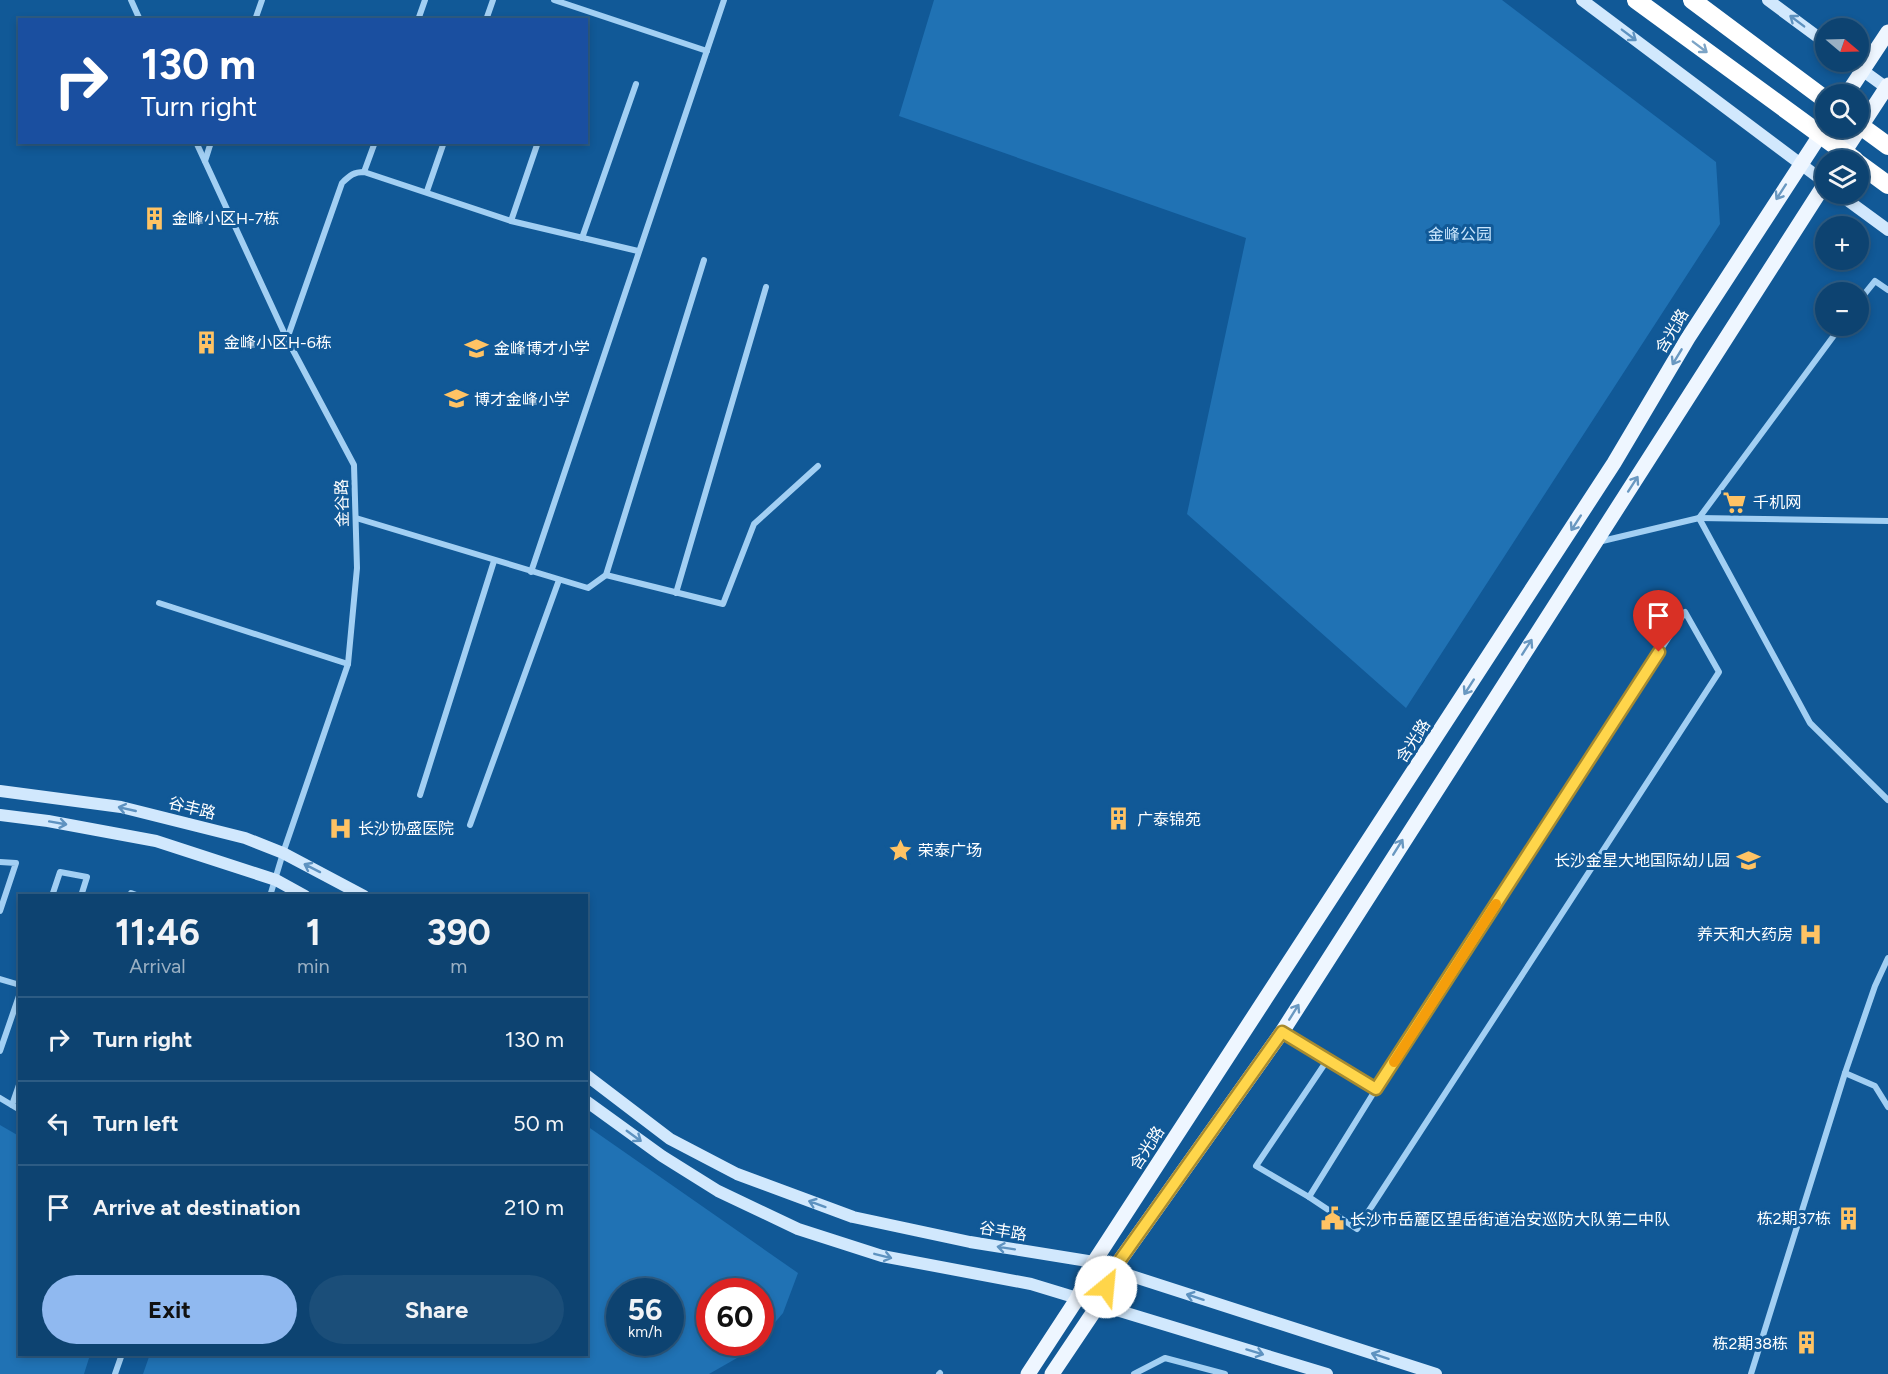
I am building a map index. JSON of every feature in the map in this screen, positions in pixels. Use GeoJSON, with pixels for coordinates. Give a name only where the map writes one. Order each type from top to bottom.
{"type":"FeatureCollection","features":[{"type":"Feature","properties":{"kind":"highway"},"geometry":{"type":"LineString","coordinates":[[1636,0],[1841,150]]}},
{"type":"Feature","properties":{"kind":"highway"},"geometry":{"type":"LineString","coordinates":[[1692,0],[1815,92]]}},
{"type":"Feature","properties":{"kind":"highway"},"geometry":{"type":"LineString","coordinates":[[1869,132],[1888,146]]}},
{"type":"Feature","properties":{"kind":"highway"},"geometry":{"type":"LineString","coordinates":[[1869,171],[1888,185]]}},
{"type":"Feature","properties":{"kind":"main road"},"geometry":{"type":"LineString","coordinates":[[1869,53],[1888,32]]}},
{"type":"Feature","properties":{"kind":"main road"},"geometry":{"type":"LineString","coordinates":[[1846,150],[1887,87]]}},
{"type":"Feature","properties":{"kind":"main road","name":"含光路"},"geometry":{"type":"LineString","coordinates":[[1028,1374],[1077,1299],[1094,1262],[1608,473],[1688,338],[1818,138]]}},
{"type":"Feature","properties":{"kind":"main road"},"geometry":{"type":"LineString","coordinates":[[1052,1374],[1099,1304],[1113,1270],[1282,1032],[1815,199]]}},
{"type":"Feature","properties":{"kind":"street"},"geometry":{"type":"LineString","coordinates":[[131,0],[139,18]]}},
{"type":"Feature","properties":{"kind":"street"},"geometry":{"type":"LineString","coordinates":[[256,18],[262,0]]}},
{"type":"Feature","properties":{"kind":"street"},"geometry":{"type":"LineString","coordinates":[[419,18],[425,0]]}},
{"type":"Feature","properties":{"kind":"street"},"geometry":{"type":"LineString","coordinates":[[487,18],[493,0]]}},
{"type":"Feature","properties":{"kind":"street"},"geometry":{"type":"LineString","coordinates":[[554,0],[707,51]]}},
{"type":"Feature","properties":{"kind":"street"},"geometry":{"type":"LineString","coordinates":[[531,572],[724,0]]}},
{"type":"Feature","properties":{"kind":"street"},"geometry":{"type":"LineString","coordinates":[[1582,0],[1815,175]]}},
{"type":"Feature","properties":{"kind":"street"},"geometry":{"type":"LineString","coordinates":[[1768,0],[1815,34]]}},
{"type":"Feature","properties":{"kind":"street"},"geometry":{"type":"LineString","coordinates":[[1866,72],[1887,87]]}},
{"type":"Feature","properties":{"kind":"street"},"geometry":{"type":"LineString","coordinates":[[582,238],[636,84]]}},
{"type":"Feature","properties":{"kind":"street","name":"金谷路"},"geometry":{"type":"LineString","coordinates":[[197,144],[287,339],[354,465],[357,568],[348,664],[271,894]]}},
{"type":"Feature","properties":{"kind":"street"},"geometry":{"type":"LineString","coordinates":[[205,161],[210,144]]}},
{"type":"Feature","properties":{"kind":"street"},"geometry":{"type":"LineString","coordinates":[[364,172],[374,144]]}},
{"type":"Feature","properties":{"kind":"street"},"geometry":{"type":"LineString","coordinates":[[427,191],[443,144]]}},
{"type":"Feature","properties":{"kind":"street"},"geometry":{"type":"LineString","coordinates":[[511,220],[537,144]]}},
{"type":"Feature","properties":{"kind":"street"},"geometry":{"type":"LineString","coordinates":[[287,339],[342,183],[350,174],[364,172],[511,220],[638,251]]}},
{"type":"Feature","properties":{"kind":"street"},"geometry":{"type":"LineString","coordinates":[[1853,204],[1888,230]]}},
{"type":"Feature","properties":{"kind":"street"},"geometry":{"type":"LineString","coordinates":[[356,518],[588,588],[606,575],[704,260]]}},
{"type":"Feature","properties":{"kind":"street"},"geometry":{"type":"LineString","coordinates":[[1869,288],[1875,280],[1888,290]]}},
{"type":"Feature","properties":{"kind":"street"},"geometry":{"type":"LineString","coordinates":[[676,593],[766,287]]}},
{"type":"Feature","properties":{"kind":"street"},"geometry":{"type":"LineString","coordinates":[[1699,518],[1834,336]]}},
{"type":"Feature","properties":{"kind":"street"},"geometry":{"type":"LineString","coordinates":[[606,575],[723,604],[754,524],[818,466]]}},
{"type":"Feature","properties":{"kind":"street"},"geometry":{"type":"LineString","coordinates":[[1699,518],[1810,723],[1888,800]]}},
{"type":"Feature","properties":{"kind":"street"},"geometry":{"type":"LineString","coordinates":[[1594,543],[1699,518],[1888,521]]}},
{"type":"Feature","properties":{"kind":"street"},"geometry":{"type":"LineString","coordinates":[[420,795],[494,561]]}},
{"type":"Feature","properties":{"kind":"street"},"geometry":{"type":"LineString","coordinates":[[470,825],[559,580]]}},
{"type":"Feature","properties":{"kind":"street"},"geometry":{"type":"LineString","coordinates":[[159,603],[348,664]]}},
{"type":"Feature","properties":{"kind":"street"},"geometry":{"type":"LineString","coordinates":[[1309,1197],[1376,1089],[1685,612],[1719,672],[1357,1229],[1256,1166],[1328,1059]]}},
{"type":"Feature","properties":{"kind":"street","name":"谷丰路"},"geometry":{"type":"LineString","coordinates":[[0,791],[121,807],[244,838],[283,853],[360,894]]}},
{"type":"Feature","properties":{"kind":"street"},"geometry":{"type":"LineString","coordinates":[[0,815],[48,821],[156,841],[276,879],[302,894]]}},
{"type":"Feature","properties":{"kind":"street"},"geometry":{"type":"LineString","coordinates":[[0,862],[16,863],[0,911]]}},
{"type":"Feature","properties":{"kind":"street"},"geometry":{"type":"LineString","coordinates":[[53,894],[60,872],[87,877],[82,894]]}},
{"type":"Feature","properties":{"kind":"street"},"geometry":{"type":"LineString","coordinates":[[1751,1374],[1845,1073],[1875,986],[1888,958]]}},
{"type":"Feature","properties":{"kind":"street"},"geometry":{"type":"LineString","coordinates":[[0,979],[18,984]]}},
{"type":"Feature","properties":{"kind":"street"},"geometry":{"type":"LineString","coordinates":[[0,1051],[18,999]]}},
{"type":"Feature","properties":{"kind":"street"},"geometry":{"type":"LineString","coordinates":[[1282,1032],[1376,1089]]}},
{"type":"Feature","properties":{"kind":"street"},"geometry":{"type":"LineString","coordinates":[[1845,1073],[1875,1086],[1888,1107]]}},
{"type":"Feature","properties":{"kind":"street","name":"谷丰路"},"geometry":{"type":"LineString","coordinates":[[588,1077],[670,1139],[747,1178],[853,1217],[970,1242],[1094,1262],[1436,1374]]}},
{"type":"Feature","properties":{"kind":"street"},"geometry":{"type":"LineString","coordinates":[[12,1106],[18,1088]]}},
{"type":"Feature","properties":{"kind":"street"},"geometry":{"type":"LineString","coordinates":[[0,1098],[18,1109]]}},
{"type":"Feature","properties":{"kind":"street"},"geometry":{"type":"LineString","coordinates":[[588,1102],[662,1156],[718,1191],[798,1229],[882,1256],[1031,1284],[1328,1374]]}},
{"type":"Feature","properties":{"kind":"street"},"geometry":{"type":"LineString","coordinates":[[116,1374],[121,1356]]}},
{"type":"Feature","properties":{"kind":"street"},"geometry":{"type":"LineString","coordinates":[[1134,1374],[1165,1358],[1225,1374]]}},
{"type":"Feature","properties":{"kind":"green space","name":"金峰公园"},"geometry":{"type":"Polygon","coordinates":[[[934,0],[1502,0],[1716,162],[1720,224],[1406,708],[1187,514],[1246,238],[899,116],[934,0]]]}},
{"type":"Feature","properties":{"kind":"green space"},"geometry":{"type":"Polygon","coordinates":[[[0,1125],[18,1135],[18,1356],[90,1356],[84,1374],[0,1374],[0,1125]]]}},
{"type":"Feature","properties":{"kind":"green space"},"geometry":{"type":"Polygon","coordinates":[[[588,1127],[798,1273],[783,1313],[774,1324],[774,1278],[696,1278],[696,1356],[740,1356],[709,1374],[143,1374],[149,1356],[588,1356],[588,1127]]]}},
{"type":"Feature","properties":{"kind":"slow traffic"},"geometry":{"type":"LineString","coordinates":[[1394,1062],[1496,904]]}},
{"type":"Feature","properties":{"kind":"place","name":"金峰小区H-7栋"},"geometry":{"type":"Point","coordinates":[154,218]}},
{"type":"Feature","properties":{"kind":"place","name":"金峰小区H-6栋"},"geometry":{"type":"Point","coordinates":[206,342]}},
{"type":"Feature","properties":{"kind":"place","name":"金峰博才小学"},"geometry":{"type":"Point","coordinates":[476,348]}},
{"type":"Feature","properties":{"kind":"place","name":"博才金峰小学"},"geometry":{"type":"Point","coordinates":[456,399]}},
{"type":"Feature","properties":{"kind":"place","name":"千机网"},"geometry":{"type":"Point","coordinates":[1735,502]}},
{"type":"Feature","properties":{"kind":"place","name":"广泰锦苑"},"geometry":{"type":"Point","coordinates":[1119,819]}},
{"type":"Feature","properties":{"kind":"place","name":"长沙协盛医院"},"geometry":{"type":"Point","coordinates":[340,828]}},
{"type":"Feature","properties":{"kind":"place","name":"荣泰广场"},"geometry":{"type":"Point","coordinates":[900,850]}},
{"type":"Feature","properties":{"kind":"place","name":"长沙金星大地国际幼儿园"},"geometry":{"type":"Point","coordinates":[1748,860]}},
{"type":"Feature","properties":{"kind":"place","name":"养天和大药房"},"geometry":{"type":"Point","coordinates":[1811,934]}},
{"type":"Feature","properties":{"kind":"place","name":"栋2期37栋"},"geometry":{"type":"Point","coordinates":[1849,1218]}},
{"type":"Feature","properties":{"kind":"place","name":"长沙市岳麓区望岳街道治安巡防大队第二中队"},"geometry":{"type":"Point","coordinates":[1332,1219]}},
{"type":"Feature","properties":{"kind":"place","name":"栋2期38栋"},"geometry":{"type":"Point","coordinates":[1806,1343]}},
{"type":"Feature","properties":{"kind":"route"},"geometry":{"type":"LineString","coordinates":[[1106,1287],[1113,1270],[1282,1032],[1376,1089],[1659,652]]}}]}
